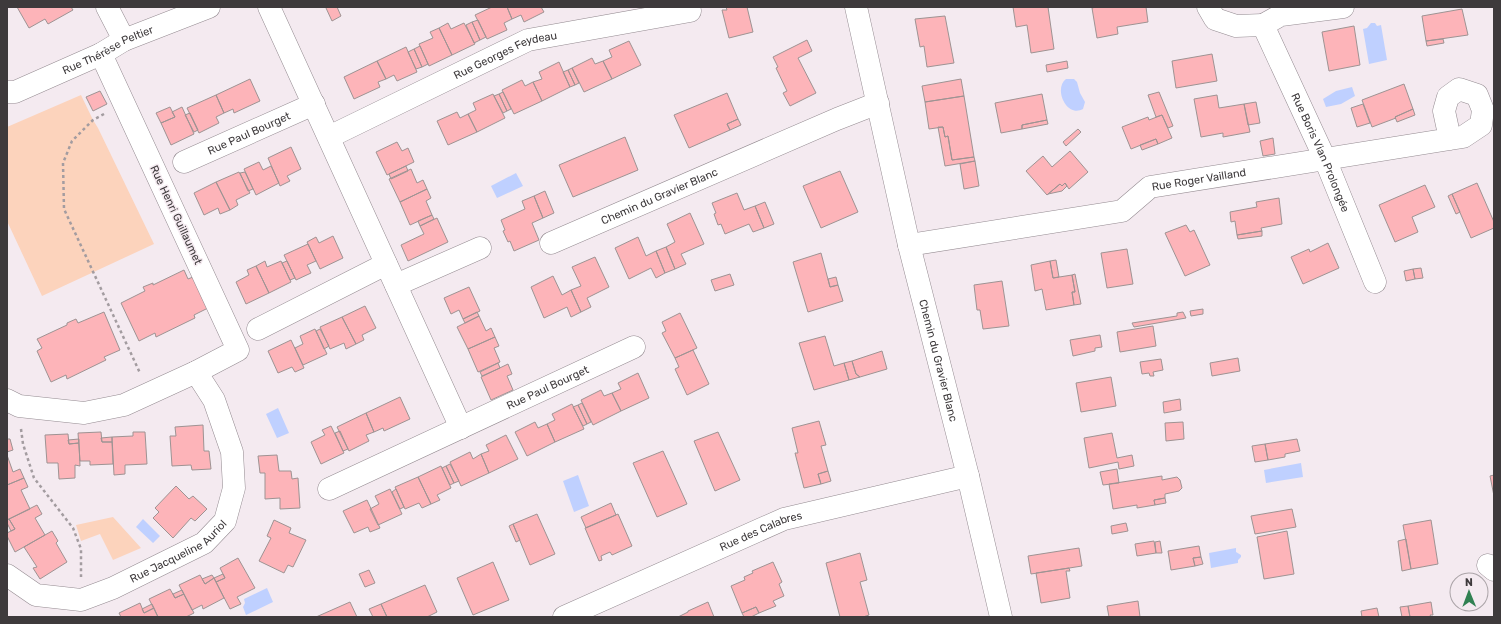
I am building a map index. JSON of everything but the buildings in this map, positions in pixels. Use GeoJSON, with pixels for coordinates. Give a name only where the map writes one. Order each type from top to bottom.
{"type":"FeatureCollection","features":[{"type":"Feature","properties":{"kind":"street"},"geometry":{"type":"LineString","coordinates":[[106,7],[124,40]]}},
{"type":"Feature","properties":{"kind":"street","name":"Rue Thérèse Peltier"},"geometry":{"type":"LineString","coordinates":[[7,92],[15,92],[101,54],[124,40],[209,7]]}},
{"type":"Feature","properties":{"kind":"street"},"geometry":{"type":"LineString","coordinates":[[269,7],[461,428]]}},
{"type":"Feature","properties":{"kind":"street","name":"Rue Georges Feydeau"},"geometry":{"type":"LineString","coordinates":[[329,137],[528,40],[690,11],[689,7]]}},
{"type":"Feature","properties":{"kind":"street","name":"Chemin du Gravier Blanc"},"geometry":{"type":"LineString","coordinates":[[856,7],[909,246],[968,476],[1001,617]]}},
{"type":"Feature","properties":{"kind":"street"},"geometry":{"type":"LineString","coordinates":[[1208,7],[1215,19],[1236,26],[1271,16],[1342,7]]}},
{"type":"Feature","properties":{"kind":"street","name":"Rue Boris Vian Prolongée"},"geometry":{"type":"LineString","coordinates":[[1271,16],[1325,159],[1375,282]]}},
{"type":"Feature","properties":{"kind":"street","name":"Rue Henri Guillaumet"},"geometry":{"type":"LineString","coordinates":[[101,54],[238,350],[196,372]]}},
{"type":"Feature","properties":{"kind":"street","name":"Chemin du Gravier Blanc"},"geometry":{"type":"LineString","coordinates":[[551,244],[837,119],[878,103]]}},
{"type":"Feature","properties":{"kind":"street","name":"Rue Paul Bourget"},"geometry":{"type":"LineString","coordinates":[[184,162],[314,104]]}},
{"type":"Feature","properties":{"kind":"street","name":"Rue Roger Vailland"},"geometry":{"type":"LineString","coordinates":[[909,246],[1122,211],[1150,187],[1450,139]]}},
{"type":"Feature","properties":{"kind":"street"},"geometry":{"type":"LineString","coordinates":[[396,285],[480,248]]}},
{"type":"Feature","properties":{"kind":"street"},"geometry":{"type":"LineString","coordinates":[[258,329],[386,264]]}},
{"type":"Feature","properties":{"kind":"street","name":"Rue Paul Bourget"},"geometry":{"type":"LineString","coordinates":[[329,489],[634,348]]}},
{"type":"Feature","properties":{"kind":"street"},"geometry":{"type":"LineString","coordinates":[[13,403],[84,413],[124,405],[196,372]]}},
{"type":"Feature","properties":{"kind":"street","name":"Rue Jacqueline Auriol"},"geometry":{"type":"LineString","coordinates":[[7,575],[36,595],[81,600],[113,588],[204,543],[225,521],[234,488],[232,452],[214,400],[196,372]]}},
{"type":"Feature","properties":{"kind":"street","name":"Rue des Calabres"},"geometry":{"type":"LineString","coordinates":[[564,617],[784,519],[968,476]]}},
{"type":"Feature","properties":{"kind":"path"},"geometry":{"type":"LineString","coordinates":[[125,104],[92,120],[72,141],[63,163],[64,209],[149,394]]}},
{"type":"Feature","properties":{"kind":"path"},"geometry":{"type":"LineString","coordinates":[[13,403],[23,444],[34,478],[73,528],[81,549],[81,600]]}},
{"type":"Feature","properties":{"kind":"shaded area"},"geometry":{"type":"Polygon","coordinates":[[[81,95],[154,244],[42,296],[7,221],[7,127],[81,95]]]}},
{"type":"Feature","properties":{"kind":"shaded area"},"geometry":{"type":"Polygon","coordinates":[[[113,517],[141,548],[113,560],[100,534],[81,541],[76,525],[113,517]]]}},
{"type":"Feature","properties":{"kind":"water"},"geometry":{"type":"Polygon","coordinates":[[[1371,23],[1375,23],[1377,26],[1381,25],[1387,60],[1369,64],[1363,29],[1367,28],[1371,23]]]}},
{"type":"Feature","properties":{"kind":"water"},"geometry":{"type":"Polygon","coordinates":[[[1066,79],[1074,79],[1077,82],[1080,93],[1085,102],[1083,109],[1077,111],[1072,110],[1064,101],[1061,95],[1061,89],[1062,84],[1066,79]]]}},
{"type":"Feature","properties":{"kind":"water"},"geometry":{"type":"Polygon","coordinates":[[[1352,87],[1355,96],[1341,104],[1326,107],[1323,99],[1336,91],[1352,87]]]}},
{"type":"Feature","properties":{"kind":"water"},"geometry":{"type":"Polygon","coordinates":[[[516,173],[523,186],[497,198],[491,186],[516,173]]]}},
{"type":"Feature","properties":{"kind":"water"},"geometry":{"type":"Polygon","coordinates":[[[278,408],[289,433],[277,438],[266,414],[278,408]]]}},
{"type":"Feature","properties":{"kind":"water"},"geometry":{"type":"Polygon","coordinates":[[[1301,463],[1303,477],[1266,483],[1264,470],[1301,463]]]}},
{"type":"Feature","properties":{"kind":"water"},"geometry":{"type":"Polygon","coordinates":[[[578,475],[589,506],[574,512],[563,481],[578,475]]]}},
{"type":"Feature","properties":{"kind":"water"},"geometry":{"type":"Polygon","coordinates":[[[143,519],[160,536],[153,543],[136,527],[143,519]]]}},
{"type":"Feature","properties":{"kind":"water"},"geometry":{"type":"Polygon","coordinates":[[[1236,548],[1236,552],[1241,555],[1238,563],[1211,568],[1209,553],[1236,548]]]}},
{"type":"Feature","properties":{"kind":"water"},"geometry":{"type":"Polygon","coordinates":[[[267,588],[273,602],[246,615],[243,607],[245,603],[244,599],[267,588]]]}}]}
